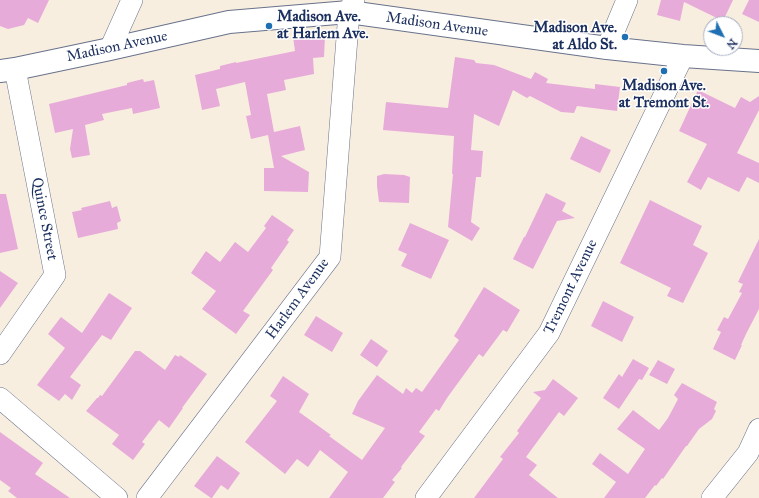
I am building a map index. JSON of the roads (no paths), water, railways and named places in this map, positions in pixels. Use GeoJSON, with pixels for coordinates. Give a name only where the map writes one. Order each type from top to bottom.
{"type":"FeatureCollection","features":[{"type":"Feature","properties":{"kind":"main road","name":"Madison Avenue"},"geometry":{"type":"LineString","coordinates":[[8,70],[229,22],[352,6],[607,48],[683,56],[759,61]]}},
{"type":"Feature","properties":{"kind":"street"},"geometry":{"type":"LineString","coordinates":[[110,49],[132,0]]}},
{"type":"Feature","properties":{"kind":"street"},"geometry":{"type":"LineString","coordinates":[[607,48],[627,0]]}},
{"type":"Feature","properties":{"kind":"street","name":"Harlem Avenue"},"geometry":{"type":"LineString","coordinates":[[147,498],[330,257],[352,6]]}},
{"type":"Feature","properties":{"kind":"street","name":"Tremont Avenue"},"geometry":{"type":"LineString","coordinates":[[426,498],[549,333],[683,56]]}},
{"type":"Feature","properties":{"kind":"street","name":"Quince Street"},"geometry":{"type":"LineString","coordinates":[[0,354],[55,275],[8,70]]}},
{"type":"Feature","properties":{"kind":"street"},"geometry":{"type":"LineString","coordinates":[[0,398],[117,498]]}},
{"type":"Feature","properties":{"kind":"street"},"geometry":{"type":"LineString","coordinates":[[712,498],[748,453],[759,429]]}},
{"type":"Feature","properties":{"kind":"place","name":"Madison Ave. at Harlem Ave."},"geometry":{"type":"Point","coordinates":[269,26]}},
{"type":"Feature","properties":{"kind":"place","name":"Madison Ave. at Aldo St."},"geometry":{"type":"Point","coordinates":[625,37]}},
{"type":"Feature","properties":{"kind":"place","name":"Madison Ave. at Tremont St."},"geometry":{"type":"Point","coordinates":[664,71]}}]}
